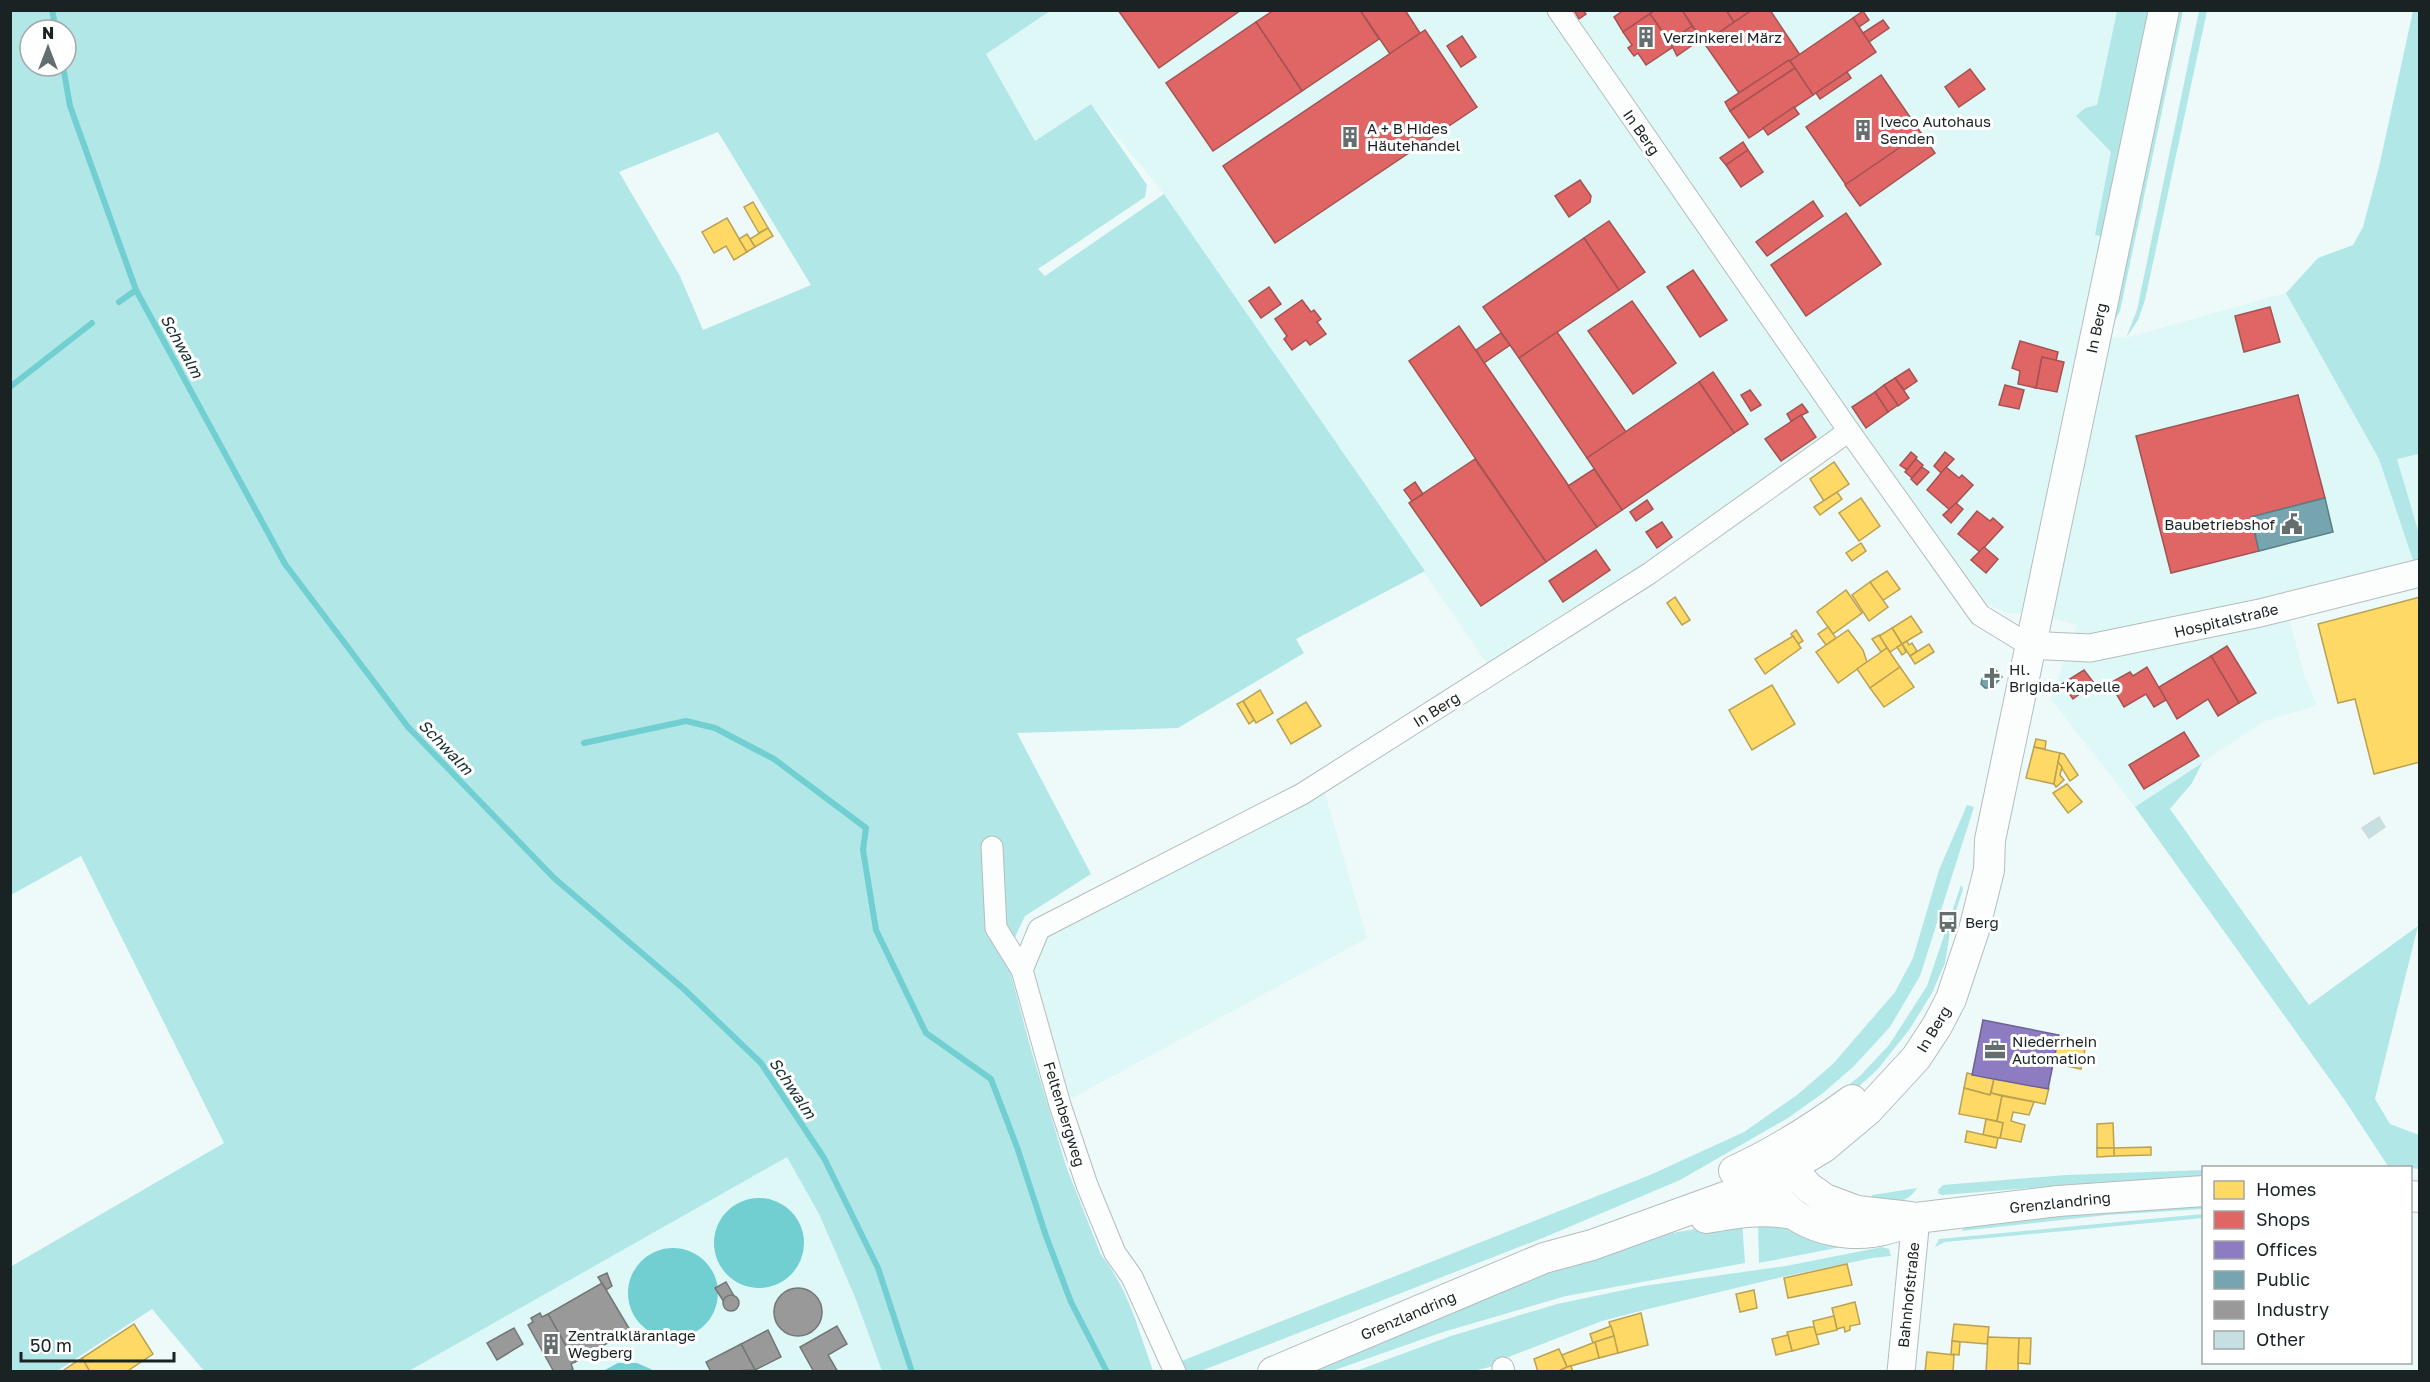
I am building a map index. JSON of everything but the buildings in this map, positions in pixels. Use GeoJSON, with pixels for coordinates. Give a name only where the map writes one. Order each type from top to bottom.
{"type":"FeatureCollection","features":[{"type":"Feature","properties":{"kind":"main road","name":"In Berg"},"geometry":{"type":"LineString","coordinates":[[1777,1165],[1824,1147],[1868,1110],[1916,1058],[1951,999],[1974,930],[1989,870],[1990,840],[2164,10]]}},
{"type":"Feature","properties":{"kind":"main road","name":"Grenzlandring"},"geometry":{"type":"LineString","coordinates":[[1777,1165],[1774,1190],[1782,1203],[1793,1214],[1821,1227],[1854,1233],[1870,1233],[1896,1227],[1916,1218]]}},
{"type":"Feature","properties":{"kind":"main road","name":"Grenzlandring"},"geometry":{"type":"LineString","coordinates":[[1273,1371],[1544,1258],[1592,1245],[1744,1190],[1777,1165]]}},
{"type":"Feature","properties":{"kind":"main road","name":"Grenzlandring"},"geometry":{"type":"LineString","coordinates":[[1544,1258],[1568,1243],[1736,1171],[1777,1165],[1835,1204],[1857,1210],[1916,1218],[2058,1201],[2202,1191]]}},
{"type":"Feature","properties":{"kind":"main road"},"geometry":{"type":"LineString","coordinates":[[1638,1228],[1748,1211],[1780,1211],[1793,1214]]}},
{"type":"Feature","properties":{"kind":"street","name":"In Berg"},"geometry":{"type":"LineString","coordinates":[[1558,10],[1849,431],[1980,615],[2030,645]]}},
{"type":"Feature","properties":{"kind":"street","name":"In Berg"},"geometry":{"type":"LineString","coordinates":[[1022,970],[1039,929],[1302,794],[1650,573],[1849,431]]}},
{"type":"Feature","properties":{"kind":"street","name":"Hospitalstraße"},"geometry":{"type":"LineString","coordinates":[[2030,645],[2090,648],[2155,636],[2260,613],[2420,573]]}},
{"type":"Feature","properties":{"kind":"street","name":"Feltenbergweg"},"geometry":{"type":"LineString","coordinates":[[992,847],[996,928],[1022,970],[1060,1105],[1087,1185],[1115,1253],[1132,1277],[1175,1371]]}},
{"type":"Feature","properties":{"kind":"street","name":"Bahnhofstraße"},"geometry":{"type":"LineString","coordinates":[[1901,1371],[1916,1218]]}},
{"type":"Feature","properties":{"kind":"shaded area"},"geometry":{"type":"Polygon","coordinates":[[[1050,10],[2117,11],[2091,132],[2122,164],[2083,333],[2126,338],[2286,293],[2379,459],[2397,459],[2419,454],[2419,566],[2283,596],[2305,678],[2317,705],[2265,721],[2135,807],[2051,699],[2077,625],[2036,614],[2007,613],[1987,604],[1955,565],[1853,424],[1634,576],[1488,665],[1164,194],[1091,104],[1035,141],[986,54],[1050,10]]]}},
{"type":"Feature","properties":{"kind":"shaded area"},"geometry":{"type":"Polygon","coordinates":[[[11,11],[1050,11],[986,54],[1035,141],[1091,104],[1147,185],[1145,197],[1038,269],[1045,276],[1164,194],[1425,571],[1296,639],[1304,653],[1178,728],[1017,733],[1091,874],[1025,916],[1006,956],[1066,1166],[1101,1255],[1126,1295],[1153,1371],[882,1371],[855,1297],[819,1214],[787,1157],[409,1371],[204,1371],[152,1309],[57,1371],[11,1371],[10,1267],[224,1143],[81,856],[11,895],[11,11]],[[718,132],[619,172],[680,276],[703,330],[811,285],[718,132]]]}},
{"type":"Feature","properties":{"kind":"shaded area"},"geometry":{"type":"Polygon","coordinates":[[[2117,11],[2155,11],[2106,237],[2095,235],[2111,152],[2076,116],[2085,108],[2097,105],[2117,11]]]}},
{"type":"Feature","properties":{"kind":"shaded area"},"geometry":{"type":"Polygon","coordinates":[[[2173,11],[2183,11],[2120,311],[2110,329],[2173,11]]]}},
{"type":"Feature","properties":{"kind":"shaded area"},"geometry":{"type":"Polygon","coordinates":[[[2199,11],[2207,11],[2145,300],[2138,320],[2126,338],[2137,310],[2199,11]]]}},
{"type":"Feature","properties":{"kind":"shaded area"},"geometry":{"type":"Polygon","coordinates":[[[2413,11],[2419,11],[2419,454],[2397,459],[2419,534],[2419,565],[2415,566],[2379,459],[2286,293],[2318,258],[2353,245],[2363,227],[2379,167],[2413,11]]]}},
{"type":"Feature","properties":{"kind":"shaded area"},"geometry":{"type":"Polygon","coordinates":[[[2202,763],[2192,783],[2170,809],[2309,1005],[2418,926],[2375,1099],[2390,1124],[2419,1135],[2419,1169],[2412,1168],[2412,1166],[2388,1166],[2344,1099],[2135,807],[2202,763]]]}},
{"type":"Feature","properties":{"kind":"shaded area"},"geometry":{"type":"Polygon","coordinates":[[[1323,787],[1367,938],[1065,1102],[1026,970],[1043,930],[1323,787]]]}},
{"type":"Feature","properties":{"kind":"shaded area"},"geometry":{"type":"Polygon","coordinates":[[[1967,805],[1974,807],[1920,976],[1890,1027],[1853,1067],[1823,1093],[1788,1118],[1680,1180],[1550,1235],[1201,1371],[1186,1371],[1179,1362],[1650,1175],[1744,1132],[1797,1095],[1833,1064],[1895,992],[1913,958],[1939,870],[1967,805]]]}},
{"type":"Feature","properties":{"kind":"shaded area"},"geometry":{"type":"Polygon","coordinates":[[[1961,885],[1963,889],[1951,926],[1945,963],[1932,993],[1909,1030],[1877,1070],[1858,1087],[1796,1125],[1860,1076],[1889,1045],[1927,986],[1961,885]]]}},
{"type":"Feature","properties":{"kind":"shaded area","name":"Zentralkläranlage Wegberg"},"geometry":{"type":"Polygon","coordinates":[[[784,1151],[819,1214],[855,1297],[882,1371],[409,1372],[784,1151]]]}},
{"type":"Feature","properties":{"kind":"shaded area"},"geometry":{"type":"Polygon","coordinates":[[[2202,1170],[2202,1180],[2081,1184],[1942,1195],[1938,1190],[1943,1185],[2066,1175],[2202,1170]]]}},
{"type":"Feature","properties":{"kind":"shaded area"},"geometry":{"type":"Polygon","coordinates":[[[1917,1188],[1903,1200],[1873,1203],[1872,1195],[1917,1188]]]}},
{"type":"Feature","properties":{"kind":"shaded area"},"geometry":{"type":"Polygon","coordinates":[[[759,1198],[776,1201],[791,1211],[801,1226],[804,1243],[801,1260],[791,1275],[776,1285],[759,1288],[742,1285],[727,1275],[717,1260],[714,1243],[717,1226],[727,1211],[742,1201],[759,1198]]]}},
{"type":"Feature","properties":{"kind":"shaded area"},"geometry":{"type":"Polygon","coordinates":[[[2202,1201],[2202,1209],[2107,1215],[1961,1231],[1967,1226],[2202,1201]]]}},
{"type":"Feature","properties":{"kind":"shaded area"},"geometry":{"type":"Polygon","coordinates":[[[2202,1214],[2202,1218],[1945,1242],[1935,1247],[1939,1239],[2202,1214]]]}},
{"type":"Feature","properties":{"kind":"shaded area"},"geometry":{"type":"Polygon","coordinates":[[[1742,1221],[1745,1263],[1566,1296],[1443,1332],[1332,1371],[1297,1372],[1534,1274],[1649,1237],[1742,1221]]]}},
{"type":"Feature","properties":{"kind":"shaded area"},"geometry":{"type":"Polygon","coordinates":[[[1758,1225],[1786,1226],[1862,1243],[1759,1263],[1758,1225]]]}},
{"type":"Feature","properties":{"kind":"shaded area"},"geometry":{"type":"Polygon","coordinates":[[[1882,1247],[1889,1249],[1891,1256],[1782,1277],[1602,1321],[1506,1358],[1499,1365],[1468,1372],[1353,1372],[1451,1336],[1557,1304],[1643,1286],[1786,1266],[1882,1247]]]}},
{"type":"Feature","properties":{"kind":"shaded area"},"geometry":{"type":"Polygon","coordinates":[[[673,1248],[690,1251],[705,1261],[715,1276],[718,1293],[715,1310],[705,1325],[690,1335],[673,1338],[656,1335],[641,1325],[631,1310],[628,1293],[631,1276],[641,1261],[656,1251],[673,1248]]]}},
{"type":"Feature","properties":{"kind":"shaded area"},"geometry":{"type":"Polygon","coordinates":[[[618,1363],[637,1363],[655,1371],[603,1371],[618,1363]]]}},
{"type":"Feature","properties":{"kind":"waterway","name":"Schwalm"},"geometry":{"type":"LineString","coordinates":[[52,10],[54,18]]}},
{"type":"Feature","properties":{"kind":"waterway","name":"Schwalm"},"geometry":{"type":"LineString","coordinates":[[65,78],[70,106],[136,290],[285,564],[408,727],[554,878],[685,990],[761,1063],[824,1158],[878,1268],[912,1372]]}},
{"type":"Feature","properties":{"kind":"waterway"},"geometry":{"type":"LineString","coordinates":[[119,302],[136,290]]}},
{"type":"Feature","properties":{"kind":"waterway"},"geometry":{"type":"LineString","coordinates":[[10,387],[92,323]]}},
{"type":"Feature","properties":{"kind":"waterway"},"geometry":{"type":"LineString","coordinates":[[584,743],[686,721],[715,728],[774,759],[866,828],[863,850],[876,930],[926,1033],[991,1079],[1071,1302],[1107,1372]]}},
{"type":"Feature","properties":{"kind":"place","name":"Verzinkerei März"},"geometry":{"type":"Point","coordinates":[1646,37]}},
{"type":"Feature","properties":{"kind":"place","name":"Iveco Autohaus Senden"},"geometry":{"type":"Point","coordinates":[1863,130]}},
{"type":"Feature","properties":{"kind":"place","name":"A + B Hides Häutehandel"},"geometry":{"type":"Point","coordinates":[1350,137]}},
{"type":"Feature","properties":{"kind":"place","name":"Baubetriebshof"},"geometry":{"type":"Point","coordinates":[2292,524]}},
{"type":"Feature","properties":{"kind":"place","name":"Hl. Brigida-Kapelle"},"geometry":{"type":"Point","coordinates":[1992,678]}},
{"type":"Feature","properties":{"kind":"place","name":"Berg"},"geometry":{"type":"Point","coordinates":[1948,922]}},
{"type":"Feature","properties":{"kind":"place","name":"Niederrhein Automation"},"geometry":{"type":"Point","coordinates":[1995,1050]}},
{"type":"Feature","properties":{"kind":"place","name":"Zentralkläranlage Wegberg"},"geometry":{"type":"Point","coordinates":[551,1344]}}]}
